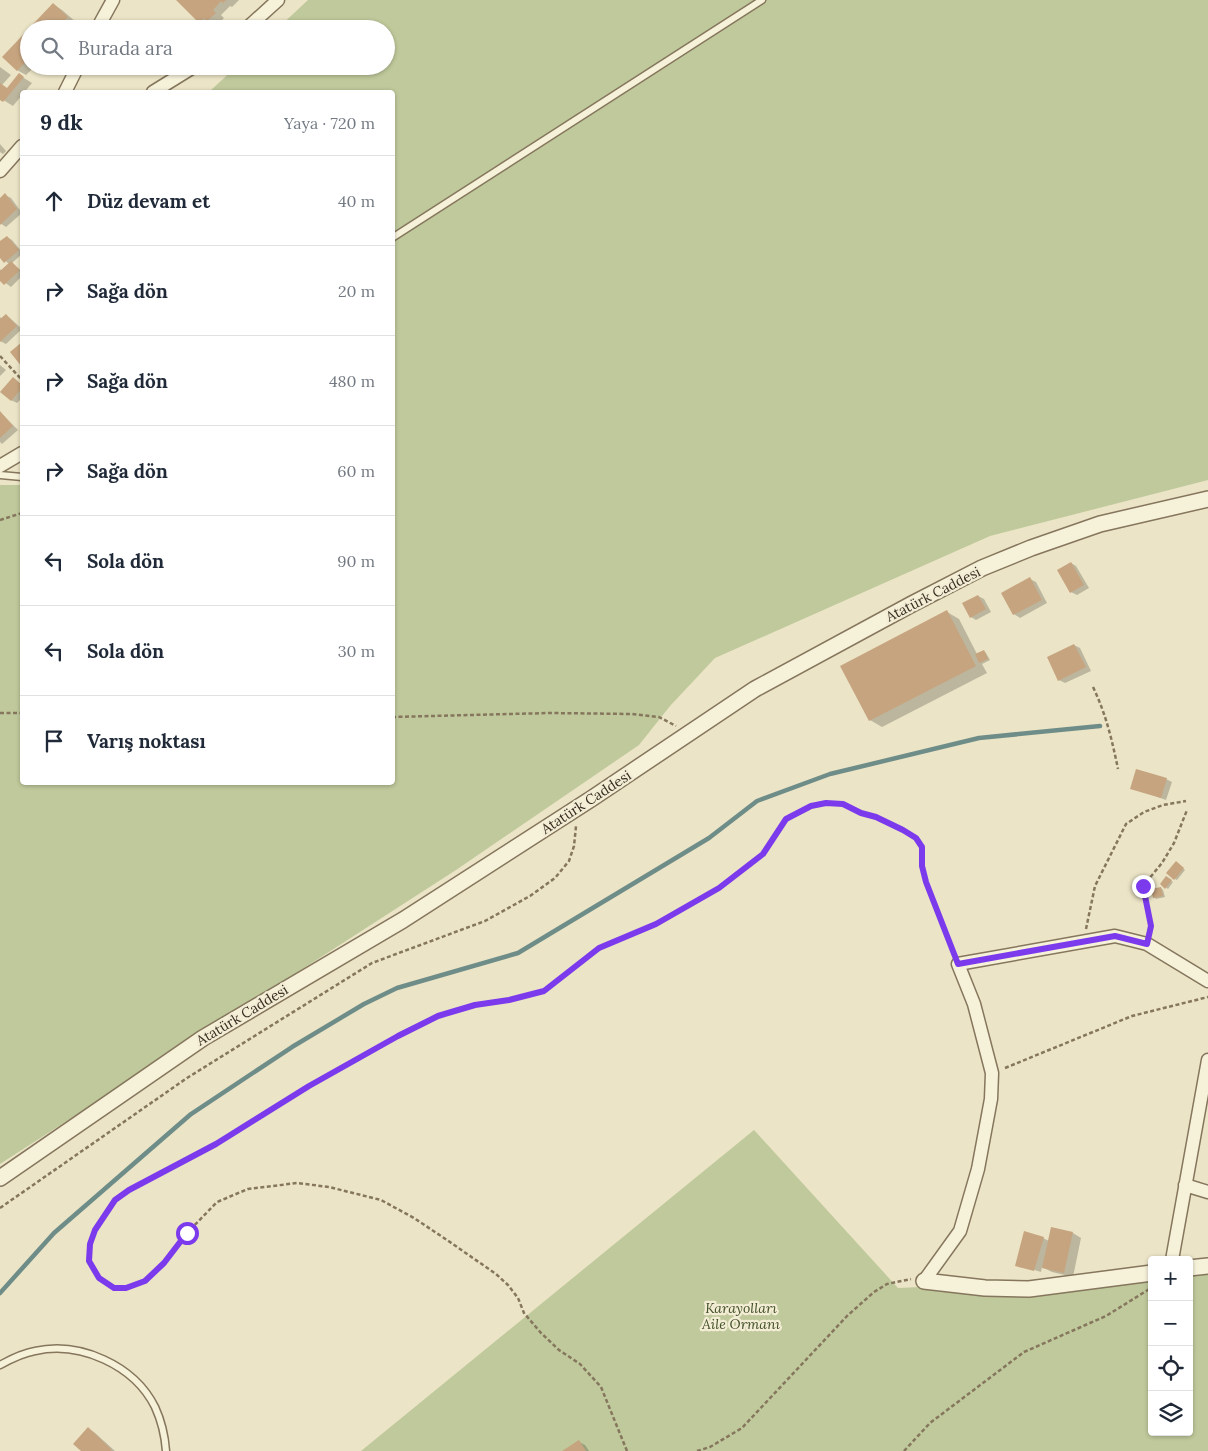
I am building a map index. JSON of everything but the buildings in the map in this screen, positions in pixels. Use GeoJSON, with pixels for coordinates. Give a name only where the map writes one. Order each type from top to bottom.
{"type":"FeatureCollection","features":[{"type":"Feature","properties":{"kind":"street"},"geometry":{"type":"LineString","coordinates":[[102,20],[114,0]]}},
{"type":"Feature","properties":{"kind":"street"},"geometry":{"type":"LineString","coordinates":[[256,20],[278,0]]}},
{"type":"Feature","properties":{"kind":"street"},"geometry":{"type":"LineString","coordinates":[[67,90],[74,75]]}},
{"type":"Feature","properties":{"kind":"street"},"geometry":{"type":"LineString","coordinates":[[156,90],[181,75]]}},
{"type":"Feature","properties":{"kind":"street"},"geometry":{"type":"LineString","coordinates":[[0,171],[20,149]]}},
{"type":"Feature","properties":{"kind":"street"},"geometry":{"type":"LineString","coordinates":[[0,466],[20,454]]}},
{"type":"Feature","properties":{"kind":"street","name":"Atatürk Caddesi"},"geometry":{"type":"LineString","coordinates":[[0,1178],[203,1038],[403,920],[590,800],[755,690],[982,568],[1031,548],[1100,524],[1208,499]]}},
{"type":"Feature","properties":{"kind":"street"},"geometry":{"type":"LineString","coordinates":[[1148,1273],[1029,1288],[985,1288],[924,1281],[960,1231],[978,1169],[991,1099],[992,1073],[974,1004],[958,964],[1115,936],[1147,944],[1208,981]]}},
{"type":"Feature","properties":{"kind":"street"},"geometry":{"type":"LineString","coordinates":[[1173,1256],[1208,1060]]}},
{"type":"Feature","properties":{"kind":"street"},"geometry":{"type":"LineString","coordinates":[[1185,1185],[1208,1192]]}},
{"type":"Feature","properties":{"kind":"street"},"geometry":{"type":"LineString","coordinates":[[1193,1268],[1208,1266]]}},
{"type":"Feature","properties":{"kind":"lane"},"geometry":{"type":"LineString","coordinates":[[395,236],[762,0]]}},
{"type":"Feature","properties":{"kind":"lane"},"geometry":{"type":"LineString","coordinates":[[0,474],[20,477]]}},
{"type":"Feature","properties":{"kind":"lane"},"geometry":{"type":"LineString","coordinates":[[0,1366],[11,1359],[34,1351],[59,1348],[102,1358],[124,1371],[140,1385],[155,1407],[162,1426],[166,1451]]}},
{"type":"Feature","properties":{"kind":"path"},"geometry":{"type":"LineString","coordinates":[[0,356],[20,378]]}},
{"type":"Feature","properties":{"kind":"path"},"geometry":{"type":"LineString","coordinates":[[0,520],[20,514]]}},
{"type":"Feature","properties":{"kind":"path"},"geometry":{"type":"LineString","coordinates":[[1093,687],[1102,705],[1110,731],[1118,770]]}},
{"type":"Feature","properties":{"kind":"path"},"geometry":{"type":"LineString","coordinates":[[0,713],[20,712]]}},
{"type":"Feature","properties":{"kind":"path"},"geometry":{"type":"LineString","coordinates":[[395,717],[550,713],[632,714],[659,717],[672,724],[686,736]]}},
{"type":"Feature","properties":{"kind":"path"},"geometry":{"type":"LineString","coordinates":[[1083,942],[1095,886],[1126,824],[1144,812],[1163,805],[1186,801]]}},
{"type":"Feature","properties":{"kind":"path"},"geometry":{"type":"LineString","coordinates":[[627,1451],[601,1387],[580,1364],[559,1350],[542,1334],[524,1313],[518,1298],[508,1286],[496,1274],[447,1240],[414,1218],[381,1200],[328,1187],[297,1183],[248,1189],[217,1202],[187,1233],[164,1263],[145,1281],[126,1288],[114,1288],[99,1278],[89,1261],[90,1244],[95,1230],[115,1200],[129,1190],[216,1144],[309,1086],[398,1036],[438,1016],[475,1005],[509,1000],[544,991],[599,948],[656,924],[689,906],[724,884],[763,854],[786,819],[811,806],[826,803],[843,804],[861,813],[876,817],[916,838],[922,847],[922,866],[926,882],[958,964]]}},
{"type":"Feature","properties":{"kind":"path"},"geometry":{"type":"LineString","coordinates":[[1147,944],[1151,926],[1143,886],[1162,863],[1174,843],[1187,810]]}},
{"type":"Feature","properties":{"kind":"path"},"geometry":{"type":"LineString","coordinates":[[0,1208],[188,1078],[372,963],[485,921],[530,896],[555,878],[569,861],[574,846],[575,828],[580,820]]}},
{"type":"Feature","properties":{"kind":"path"},"geometry":{"type":"LineString","coordinates":[[992,1073],[1132,1016],[1208,997]]}},
{"type":"Feature","properties":{"kind":"path"},"geometry":{"type":"LineString","coordinates":[[697,1451],[710,1447],[742,1428],[847,1316],[874,1292],[887,1284],[912,1278],[924,1281]]}},
{"type":"Feature","properties":{"kind":"path"},"geometry":{"type":"LineString","coordinates":[[904,1451],[930,1423],[1024,1352],[1106,1316],[1148,1290]]}},
{"type":"Feature","properties":{"kind":"green space"},"geometry":{"type":"Polygon","coordinates":[[[308,0],[1208,0],[1208,480],[990,536],[715,658],[670,706],[639,745],[456,870],[0,1164],[0,485],[20,485],[20,785],[395,785],[395,90],[211,90],[227,75],[395,75],[395,20],[287,20],[308,0]]]}},
{"type":"Feature","properties":{"kind":"green space","name":"Karayolları Aile Ormanı"},"geometry":{"type":"Polygon","coordinates":[[[754,1130],[898,1288],[1148,1277],[1148,1436],[1193,1436],[1193,1275],[1208,1274],[1208,1451],[361,1451],[754,1130]]]}},
{"type":"Feature","properties":{"kind":"waterway"},"geometry":{"type":"LineString","coordinates":[[0,1293],[54,1233],[191,1114],[292,1047],[364,1004],[397,988],[518,953],[709,838],[757,801],[830,774],[979,738],[1100,726]]}},
{"type":"Feature","properties":{"kind":"route"},"geometry":{"type":"LineString","coordinates":[[187,1233],[164,1263],[145,1281],[126,1288],[114,1288],[99,1278],[89,1261],[90,1244],[95,1230],[115,1200],[129,1190],[216,1144],[309,1086],[438,1016],[475,1005],[509,1000],[544,991],[599,948],[656,924],[719,888],[763,854],[786,819],[811,806],[826,803],[843,804],[861,813],[876,817],[916,838],[922,847],[922,866],[926,882],[958,964],[1115,936],[1147,944],[1151,926],[1150,912],[1144,896],[1143,886]]}}]}
